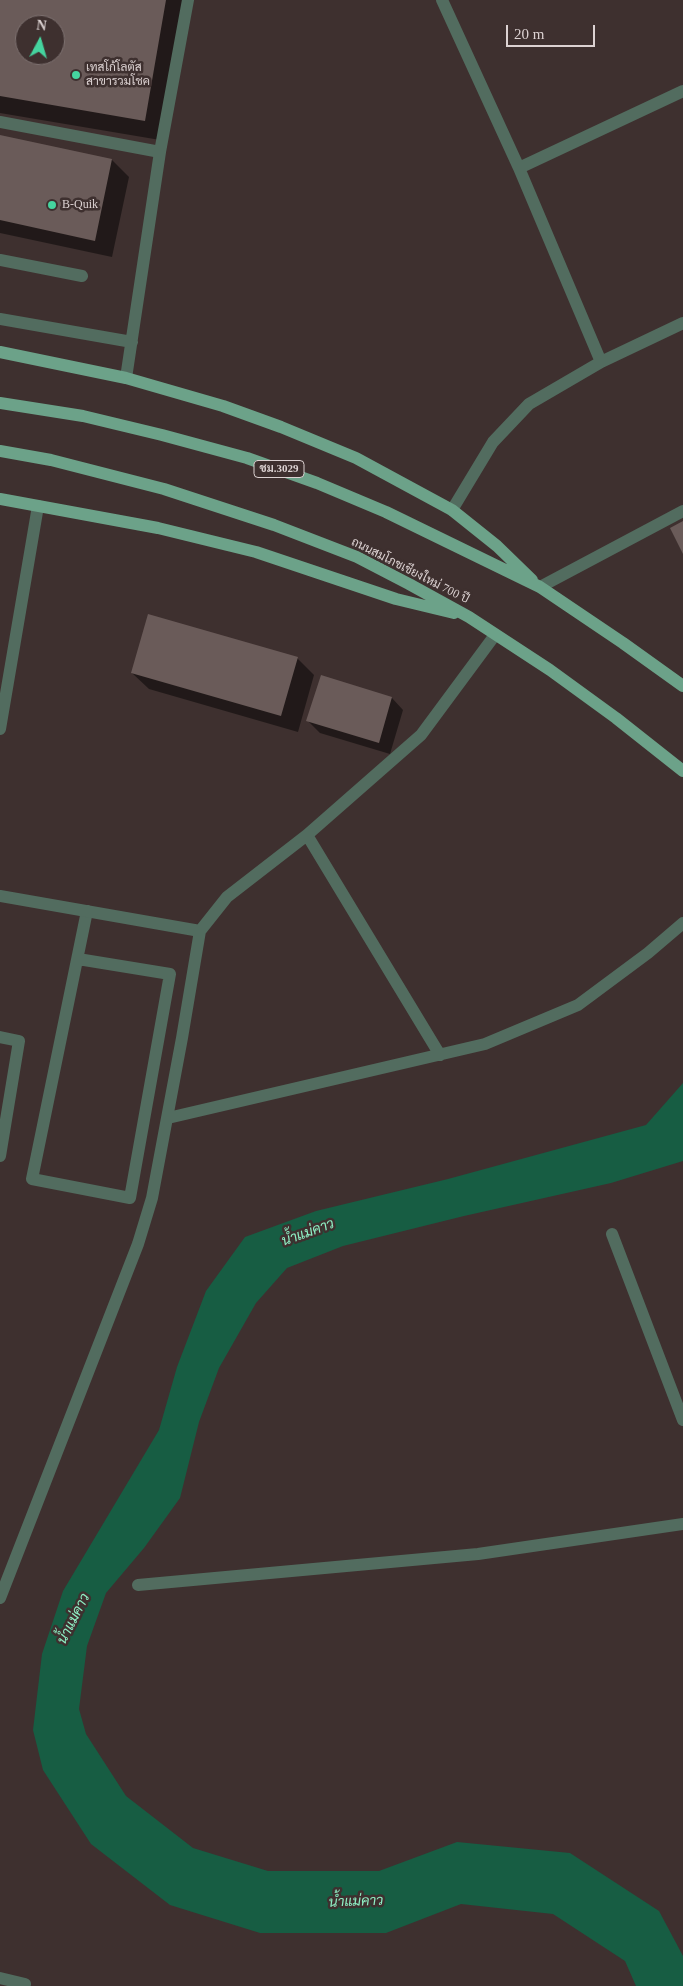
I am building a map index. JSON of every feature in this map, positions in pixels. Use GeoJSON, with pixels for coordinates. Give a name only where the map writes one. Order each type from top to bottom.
{"type":"FeatureCollection","features":[{"type":"Feature","properties":{"kind":"main road"},"geometry":{"type":"LineString","coordinates":[[0,352],[126,378],[223,406],[281,427],[356,458],[452,510],[497,546],[540,588]]}},
{"type":"Feature","properties":{"kind":"main road","name":"ชม.3029"},"geometry":{"type":"LineString","coordinates":[[0,403],[83,416],[162,435],[247,458],[317,483],[386,512],[540,588],[624,642],[683,686]]}},
{"type":"Feature","properties":{"kind":"main road","name":"ถนนสมโภชเชียงใหม่ 700 ปี"},"geometry":{"type":"LineString","coordinates":[[0,451],[51,460],[164,489],[274,525],[357,558],[469,617],[550,670],[616,718],[683,771]]}},
{"type":"Feature","properties":{"kind":"main road"},"geometry":{"type":"LineString","coordinates":[[0,499],[158,528],[256,552],[396,600],[469,617]]}},
{"type":"Feature","properties":{"kind":"street"},"geometry":{"type":"LineString","coordinates":[[126,378],[160,152],[188,0]]}},
{"type":"Feature","properties":{"kind":"street"},"geometry":{"type":"LineString","coordinates":[[442,0],[519,168],[601,362]]}},
{"type":"Feature","properties":{"kind":"street"},"geometry":{"type":"LineString","coordinates":[[519,168],[683,91]]}},
{"type":"Feature","properties":{"kind":"street"},"geometry":{"type":"LineString","coordinates":[[0,122],[160,152]]}},
{"type":"Feature","properties":{"kind":"street"},"geometry":{"type":"LineString","coordinates":[[0,260],[82,276]]}},
{"type":"Feature","properties":{"kind":"street"},"geometry":{"type":"LineString","coordinates":[[0,319],[132,342]]}},
{"type":"Feature","properties":{"kind":"street"},"geometry":{"type":"LineString","coordinates":[[452,510],[493,442],[530,404],[601,362],[683,323]]}},
{"type":"Feature","properties":{"kind":"street"},"geometry":{"type":"LineString","coordinates":[[0,729],[38,506]]}},
{"type":"Feature","properties":{"kind":"street"},"geometry":{"type":"LineString","coordinates":[[540,588],[683,511]]}},
{"type":"Feature","properties":{"kind":"street"},"geometry":{"type":"LineString","coordinates":[[0,1598],[138,1244],[152,1198],[168,1118],[200,931],[227,897],[307,835],[421,735],[495,635]]}},
{"type":"Feature","properties":{"kind":"street"},"geometry":{"type":"LineString","coordinates":[[307,835],[440,1055]]}},
{"type":"Feature","properties":{"kind":"street"},"geometry":{"type":"LineString","coordinates":[[0,896],[200,931]]}},
{"type":"Feature","properties":{"kind":"street"},"geometry":{"type":"LineString","coordinates":[[78,959],[170,974],[130,1198],[32,1179],[87,911]]}},
{"type":"Feature","properties":{"kind":"street"},"geometry":{"type":"LineString","coordinates":[[168,1118],[485,1044],[578,1005],[648,953],[683,923]]}},
{"type":"Feature","properties":{"kind":"street"},"geometry":{"type":"LineString","coordinates":[[0,1037],[19,1041],[0,1156]]}},
{"type":"Feature","properties":{"kind":"street"},"geometry":{"type":"LineString","coordinates":[[612,1234],[683,1420]]}},
{"type":"Feature","properties":{"kind":"street"},"geometry":{"type":"LineString","coordinates":[[138,1585],[478,1554],[683,1524]]}},
{"type":"Feature","properties":{"kind":"street"},"geometry":{"type":"LineString","coordinates":[[0,1978],[25,1984]]}},
{"type":"Feature","properties":{"kind":"water","name":"น้ำแม่คาว"},"geometry":{"type":"Polygon","coordinates":[[[683,1083],[683,1161],[611,1183],[464,1216],[343,1246],[287,1268],[256,1303],[219,1368],[199,1422],[180,1498],[144,1548],[106,1593],[87,1646],[79,1709],[86,1734],[126,1796],[193,1848],[268,1871],[379,1871],[457,1842],[570,1853],[659,1911],[683,1956],[683,1986],[636,1986],[625,1961],[553,1914],[461,1904],[386,1933],[260,1933],[170,1905],[91,1844],[43,1770],[33,1730],[42,1654],[63,1591],[159,1430],[177,1367],[206,1291],[245,1237],[316,1211],[448,1179],[646,1125],[683,1083]]]}},
{"type":"Feature","properties":{"kind":"building","name":"เทสโก้โลตัส สาขารวมโชค"},"geometry":{"type":"Polygon","coordinates":[[[0,0],[166,0],[145,121],[0,96],[0,0]]]}},
{"type":"Feature","properties":{"kind":"building"},"geometry":{"type":"Polygon","coordinates":[[[0,135],[112,159],[95,241],[0,220],[0,135]]]}},
{"type":"Feature","properties":{"kind":"building"},"geometry":{"type":"Polygon","coordinates":[[[683,521],[683,554],[670,528],[683,521]]]}},
{"type":"Feature","properties":{"kind":"building"},"geometry":{"type":"Polygon","coordinates":[[[148,614],[298,657],[281,716],[131,673],[148,614]]]}},
{"type":"Feature","properties":{"kind":"building"},"geometry":{"type":"Polygon","coordinates":[[[321,675],[392,697],[379,743],[306,721],[321,675]]]}},
{"type":"Feature","properties":{"kind":"place","name":"เทสโก้โลตัส สาขารวมโชค"},"geometry":{"type":"Point","coordinates":[76,75]}},
{"type":"Feature","properties":{"kind":"place","name":"B-Quik"},"geometry":{"type":"Point","coordinates":[52,205]}}]}
